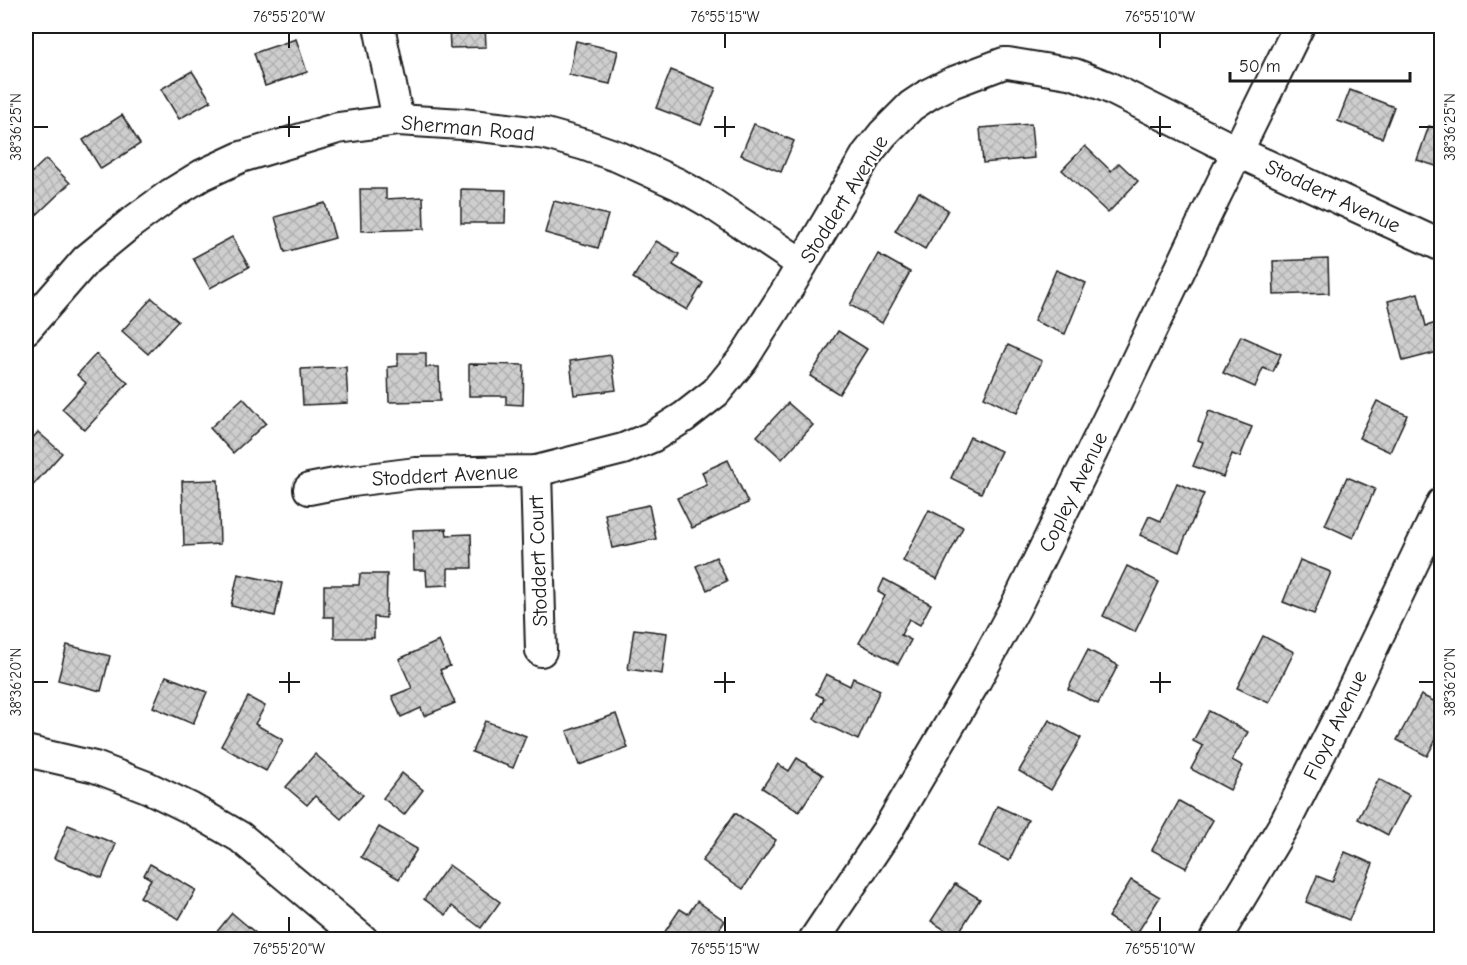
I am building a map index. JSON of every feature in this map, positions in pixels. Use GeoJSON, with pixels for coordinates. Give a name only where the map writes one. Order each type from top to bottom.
{"type":"FeatureCollection","features":[{"type":"Feature","properties":{"kind":"street"},"geometry":{"type":"LineString","coordinates":[[379,26],[398,120]]}},
{"type":"Feature","properties":{"kind":"street","name":"Copley Avenue"},"geometry":{"type":"LineString","coordinates":[[814,939],[887,831],[976,680],[1015,608],[1299,26]]}},
{"type":"Feature","properties":{"kind":"street","name":"Stoddert Avenue"},"geometry":{"type":"LineString","coordinates":[[309,489],[416,473],[536,471],[622,448],[652,436],[684,417],[716,392],[743,359],[779,303],[867,154],[896,121],[911,106],[929,94],[1004,63],[1074,74],[1108,87],[1238,152],[1442,246]]}},
{"type":"Feature","properties":{"kind":"street","name":"Sherman Road"},"geometry":{"type":"LineString","coordinates":[[26,329],[86,260],[163,200],[202,175],[241,158],[338,128],[398,120],[462,123],[546,134],[585,145],[678,184],[711,203],[802,264]]}},
{"type":"Feature","properties":{"kind":"street","name":"Stoddert Court"},"geometry":{"type":"LineString","coordinates":[[536,471],[541,651]]}},
{"type":"Feature","properties":{"kind":"street","name":"Floyd Avenue"},"geometry":{"type":"LineString","coordinates":[[1215,939],[1290,815],[1442,503]]}},
{"type":"Feature","properties":{"kind":"street"},"geometry":{"type":"LineString","coordinates":[[26,751],[95,767],[147,787],[190,808],[240,837],[363,939]]}},
{"type":"Feature","properties":{"kind":"building"},"geometry":{"type":"Polygon","coordinates":[[[449,26],[485,26],[486,47],[450,48],[449,26]]]}},
{"type":"Feature","properties":{"kind":"building"},"geometry":{"type":"Polygon","coordinates":[[[296,39],[307,72],[265,86],[254,53],[296,39]]]}},
{"type":"Feature","properties":{"kind":"building"},"geometry":{"type":"Polygon","coordinates":[[[576,41],[618,51],[610,84],[569,75],[576,41]]]}},
{"type":"Feature","properties":{"kind":"building"},"geometry":{"type":"Polygon","coordinates":[[[671,70],[716,88],[701,125],[656,108],[671,70]]]}},
{"type":"Feature","properties":{"kind":"building"},"geometry":{"type":"Polygon","coordinates":[[[192,71],[211,101],[179,119],[161,89],[192,71]]]}},
{"type":"Feature","properties":{"kind":"building"},"geometry":{"type":"Polygon","coordinates":[[[1350,90],[1394,107],[1382,138],[1338,121],[1350,90]]]}},
{"type":"Feature","properties":{"kind":"building"},"geometry":{"type":"Polygon","coordinates":[[[122,115],[140,144],[101,169],[83,140],[122,115]]]}},
{"type":"Feature","properties":{"kind":"building"},"geometry":{"type":"Polygon","coordinates":[[[754,124],[794,141],[781,172],[741,155],[754,124]]]}},
{"type":"Feature","properties":{"kind":"building"},"geometry":{"type":"Polygon","coordinates":[[[1031,124],[1034,158],[983,163],[980,128],[1031,124]]]}},
{"type":"Feature","properties":{"kind":"building"},"geometry":{"type":"Polygon","coordinates":[[[1429,126],[1442,130],[1442,168],[1417,160],[1429,126]]]}},
{"type":"Feature","properties":{"kind":"building"},"geometry":{"type":"Polygon","coordinates":[[[1085,146],[1111,171],[1119,163],[1138,181],[1108,213],[1062,170],[1085,146]]]}},
{"type":"Feature","properties":{"kind":"building"},"geometry":{"type":"Polygon","coordinates":[[[46,159],[70,183],[26,225],[26,178],[46,159]]]}},
{"type":"Feature","properties":{"kind":"building"},"geometry":{"type":"Polygon","coordinates":[[[360,189],[386,189],[386,199],[423,197],[424,229],[361,231],[360,189]]]}},
{"type":"Feature","properties":{"kind":"building"},"geometry":{"type":"Polygon","coordinates":[[[461,189],[506,190],[505,223],[461,223],[461,189]]]}},
{"type":"Feature","properties":{"kind":"building"},"geometry":{"type":"Polygon","coordinates":[[[919,192],[948,210],[925,249],[895,231],[919,192]]]}},
{"type":"Feature","properties":{"kind":"building"},"geometry":{"type":"Polygon","coordinates":[[[554,201],[608,215],[598,248],[545,233],[554,201]]]}},
{"type":"Feature","properties":{"kind":"building"},"geometry":{"type":"Polygon","coordinates":[[[325,203],[335,238],[285,252],[275,217],[325,203]]]}},
{"type":"Feature","properties":{"kind":"building"},"geometry":{"type":"Polygon","coordinates":[[[232,237],[249,267],[210,288],[193,258],[232,237]]]}},
{"type":"Feature","properties":{"kind":"building"},"geometry":{"type":"Polygon","coordinates":[[[656,241],[679,254],[673,265],[703,283],[687,310],[633,278],[656,241]]]}},
{"type":"Feature","properties":{"kind":"building"},"geometry":{"type":"Polygon","coordinates":[[[878,254],[910,272],[882,323],[850,305],[878,254]]]}},
{"type":"Feature","properties":{"kind":"building"},"geometry":{"type":"Polygon","coordinates":[[[1328,259],[1329,293],[1274,295],[1273,261],[1328,259]]]}},
{"type":"Feature","properties":{"kind":"building"},"geometry":{"type":"Polygon","coordinates":[[[1056,270],[1086,283],[1065,334],[1034,321],[1056,270]]]}},
{"type":"Feature","properties":{"kind":"building"},"geometry":{"type":"Polygon","coordinates":[[[1418,293],[1426,326],[1440,322],[1442,351],[1403,361],[1388,301],[1418,293]]]}},
{"type":"Feature","properties":{"kind":"building"},"geometry":{"type":"Polygon","coordinates":[[[152,298],[178,321],[148,354],[122,331],[152,298]]]}},
{"type":"Feature","properties":{"kind":"building"},"geometry":{"type":"Polygon","coordinates":[[[838,331],[867,349],[839,394],[810,376],[838,331]]]}},
{"type":"Feature","properties":{"kind":"building"},"geometry":{"type":"Polygon","coordinates":[[[1241,336],[1281,354],[1273,372],[1263,368],[1255,387],[1223,373],[1241,336]]]}},
{"type":"Feature","properties":{"kind":"building"},"geometry":{"type":"Polygon","coordinates":[[[1008,345],[1042,361],[1017,413],[984,397],[1008,345]]]}},
{"type":"Feature","properties":{"kind":"building"},"geometry":{"type":"Polygon","coordinates":[[[398,353],[426,353],[426,367],[439,367],[440,401],[389,402],[388,367],[398,366],[398,353]]]}},
{"type":"Feature","properties":{"kind":"building"},"geometry":{"type":"Polygon","coordinates":[[[96,354],[128,383],[85,430],[62,409],[86,383],[77,375],[96,354]]]}},
{"type":"Feature","properties":{"kind":"building"},"geometry":{"type":"Polygon","coordinates":[[[611,355],[616,390],[574,395],[570,361],[611,355]]]}},
{"type":"Feature","properties":{"kind":"building"},"geometry":{"type":"Polygon","coordinates":[[[469,364],[524,365],[523,405],[506,404],[506,396],[469,396],[469,364]]]}},
{"type":"Feature","properties":{"kind":"building"},"geometry":{"type":"Polygon","coordinates":[[[346,367],[348,403],[303,405],[301,369],[346,367]]]}},
{"type":"Feature","properties":{"kind":"building"},"geometry":{"type":"Polygon","coordinates":[[[243,398],[266,423],[233,453],[210,428],[243,398]]]}},
{"type":"Feature","properties":{"kind":"building"},"geometry":{"type":"Polygon","coordinates":[[[1377,401],[1407,415],[1390,452],[1359,438],[1377,401]]]}},
{"type":"Feature","properties":{"kind":"building"},"geometry":{"type":"Polygon","coordinates":[[[788,403],[813,425],[782,459],[757,436],[788,403]]]}},
{"type":"Feature","properties":{"kind":"building"},"geometry":{"type":"Polygon","coordinates":[[[1209,411],[1252,427],[1240,457],[1232,454],[1223,477],[1193,466],[1203,442],[1198,440],[1209,411]]]}},
{"type":"Feature","properties":{"kind":"building"},"geometry":{"type":"Polygon","coordinates":[[[38,432],[62,453],[26,493],[26,446],[38,432]]]}},
{"type":"Feature","properties":{"kind":"building"},"geometry":{"type":"Polygon","coordinates":[[[970,437],[1001,451],[981,493],[951,478],[970,437]]]}},
{"type":"Feature","properties":{"kind":"building"},"geometry":{"type":"Polygon","coordinates":[[[728,460],[748,503],[692,528],[677,498],[707,485],[702,472],[728,460]]]}},
{"type":"Feature","properties":{"kind":"building"},"geometry":{"type":"Polygon","coordinates":[[[1347,477],[1375,489],[1353,538],[1325,525],[1347,477]]]}},
{"type":"Feature","properties":{"kind":"building"},"geometry":{"type":"Polygon","coordinates":[[[218,480],[220,544],[184,546],[182,481],[218,480]]]}},
{"type":"Feature","properties":{"kind":"building"},"geometry":{"type":"Polygon","coordinates":[[[1177,483],[1204,494],[1179,552],[1140,535],[1149,516],[1161,521],[1177,483]]]}},
{"type":"Feature","properties":{"kind":"building"},"geometry":{"type":"Polygon","coordinates":[[[649,505],[656,539],[612,548],[605,514],[649,505]]]}},
{"type":"Feature","properties":{"kind":"building"},"geometry":{"type":"Polygon","coordinates":[[[929,510],[963,527],[937,579],[903,561],[929,510]]]}},
{"type":"Feature","properties":{"kind":"building"},"geometry":{"type":"Polygon","coordinates":[[[446,529],[447,535],[471,534],[472,568],[448,568],[448,585],[427,586],[426,570],[414,570],[413,530],[446,529]]]}},
{"type":"Feature","properties":{"kind":"building"},"geometry":{"type":"Polygon","coordinates":[[[716,557],[727,581],[707,590],[696,566],[716,557]]]}},
{"type":"Feature","properties":{"kind":"building"},"geometry":{"type":"Polygon","coordinates":[[[1300,560],[1331,572],[1314,614],[1283,602],[1300,560]]]}},
{"type":"Feature","properties":{"kind":"building"},"geometry":{"type":"Polygon","coordinates":[[[1127,566],[1159,582],[1135,632],[1103,616],[1127,566]]]}},
{"type":"Feature","properties":{"kind":"building"},"geometry":{"type":"Polygon","coordinates":[[[238,574],[282,583],[275,616],[231,606],[238,574]]]}},
{"type":"Feature","properties":{"kind":"building"},"geometry":{"type":"Polygon","coordinates":[[[360,574],[387,574],[386,618],[374,617],[374,638],[334,638],[334,617],[324,617],[324,585],[359,585],[360,574]]]}},
{"type":"Feature","properties":{"kind":"building"},"geometry":{"type":"Polygon","coordinates":[[[884,579],[931,604],[920,625],[909,619],[901,635],[911,640],[898,664],[859,643],[885,596],[878,592],[884,579]]]}},
{"type":"Feature","properties":{"kind":"building"},"geometry":{"type":"Polygon","coordinates":[[[634,629],[667,633],[662,674],[628,669],[634,629]]]}},
{"type":"Feature","properties":{"kind":"building"},"geometry":{"type":"Polygon","coordinates":[[[1263,636],[1294,652],[1269,703],[1237,688],[1263,636]]]}},
{"type":"Feature","properties":{"kind":"building"},"geometry":{"type":"Polygon","coordinates":[[[439,641],[450,666],[440,670],[455,703],[424,716],[421,708],[401,717],[392,696],[412,688],[399,659],[439,641]]]}},
{"type":"Feature","properties":{"kind":"building"},"geometry":{"type":"Polygon","coordinates":[[[67,645],[110,656],[101,691],[58,680],[67,645]]]}},
{"type":"Feature","properties":{"kind":"building"},"geometry":{"type":"Polygon","coordinates":[[[1088,650],[1118,665],[1098,704],[1068,689],[1088,650]]]}},
{"type":"Feature","properties":{"kind":"building"},"geometry":{"type":"Polygon","coordinates":[[[826,674],[850,686],[853,678],[880,690],[858,740],[814,719],[824,698],[816,694],[826,674]]]}},
{"type":"Feature","properties":{"kind":"building"},"geometry":{"type":"Polygon","coordinates":[[[166,676],[207,692],[193,724],[153,707],[166,676]]]}},
{"type":"Feature","properties":{"kind":"building"},"geometry":{"type":"Polygon","coordinates":[[[1421,695],[1442,705],[1442,728],[1427,756],[1397,740],[1421,695]]]}},
{"type":"Feature","properties":{"kind":"building"},"geometry":{"type":"Polygon","coordinates":[[[248,697],[265,706],[255,724],[283,740],[266,771],[221,746],[248,697]]]}},
{"type":"Feature","properties":{"kind":"building"},"geometry":{"type":"Polygon","coordinates":[[[1209,711],[1248,732],[1232,760],[1243,766],[1230,790],[1191,769],[1203,746],[1193,741],[1209,711]]]}},
{"type":"Feature","properties":{"kind":"building"},"geometry":{"type":"Polygon","coordinates":[[[616,714],[628,748],[579,765],[567,731],[616,714]]]}},
{"type":"Feature","properties":{"kind":"building"},"geometry":{"type":"Polygon","coordinates":[[[1049,720],[1081,738],[1051,790],[1019,771],[1049,720]]]}},
{"type":"Feature","properties":{"kind":"building"},"geometry":{"type":"Polygon","coordinates":[[[485,721],[526,736],[513,768],[472,752],[485,721]]]}},
{"type":"Feature","properties":{"kind":"building"},"geometry":{"type":"Polygon","coordinates":[[[315,754],[363,795],[341,819],[315,796],[307,805],[286,787],[315,754]]]}},
{"type":"Feature","properties":{"kind":"building"},"geometry":{"type":"Polygon","coordinates":[[[797,758],[823,775],[799,812],[762,788],[778,764],[789,771],[797,758]]]}},
{"type":"Feature","properties":{"kind":"building"},"geometry":{"type":"Polygon","coordinates":[[[402,773],[423,790],[404,815],[383,798],[402,773]]]}},
{"type":"Feature","properties":{"kind":"building"},"geometry":{"type":"Polygon","coordinates":[[[1379,779],[1409,795],[1388,835],[1358,819],[1379,779]]]}},
{"type":"Feature","properties":{"kind":"building"},"geometry":{"type":"Polygon","coordinates":[[[1179,801],[1213,820],[1186,868],[1152,850],[1179,801]]]}},
{"type":"Feature","properties":{"kind":"building"},"geometry":{"type":"Polygon","coordinates":[[[997,806],[1028,820],[1009,861],[979,846],[997,806]]]}},
{"type":"Feature","properties":{"kind":"building"},"geometry":{"type":"Polygon","coordinates":[[[735,813],[776,840],[743,889],[702,861],[735,813]]]}},
{"type":"Feature","properties":{"kind":"building"},"geometry":{"type":"Polygon","coordinates":[[[68,825],[116,844],[102,878],[54,858],[68,825]]]}},
{"type":"Feature","properties":{"kind":"building"},"geometry":{"type":"Polygon","coordinates":[[[379,827],[417,849],[399,879],[361,857],[379,827]]]}},
{"type":"Feature","properties":{"kind":"building"},"geometry":{"type":"Polygon","coordinates":[[[1345,852],[1373,864],[1349,920],[1306,902],[1317,876],[1332,882],[1345,852]]]}},
{"type":"Feature","properties":{"kind":"building"},"geometry":{"type":"Polygon","coordinates":[[[150,864],[196,890],[179,919],[140,897],[151,879],[144,875],[150,864]]]}},
{"type":"Feature","properties":{"kind":"building"},"geometry":{"type":"Polygon","coordinates":[[[449,865],[500,902],[481,928],[452,906],[446,915],[424,899],[449,865]]]}},
{"type":"Feature","properties":{"kind":"building"},"geometry":{"type":"Polygon","coordinates":[[[1131,880],[1160,897],[1136,935],[1108,917],[1131,880]]]}},
{"type":"Feature","properties":{"kind":"building"},"geometry":{"type":"Polygon","coordinates":[[[955,884],[980,899],[956,937],[931,921],[955,884]]]}},
{"type":"Feature","properties":{"kind":"building"},"geometry":{"type":"Polygon","coordinates":[[[697,901],[725,921],[712,940],[673,940],[664,933],[680,909],[688,914],[697,901]]]}},
{"type":"Feature","properties":{"kind":"building"},"geometry":{"type":"Polygon","coordinates":[[[232,913],[264,940],[211,939],[232,913]]]}}]}
